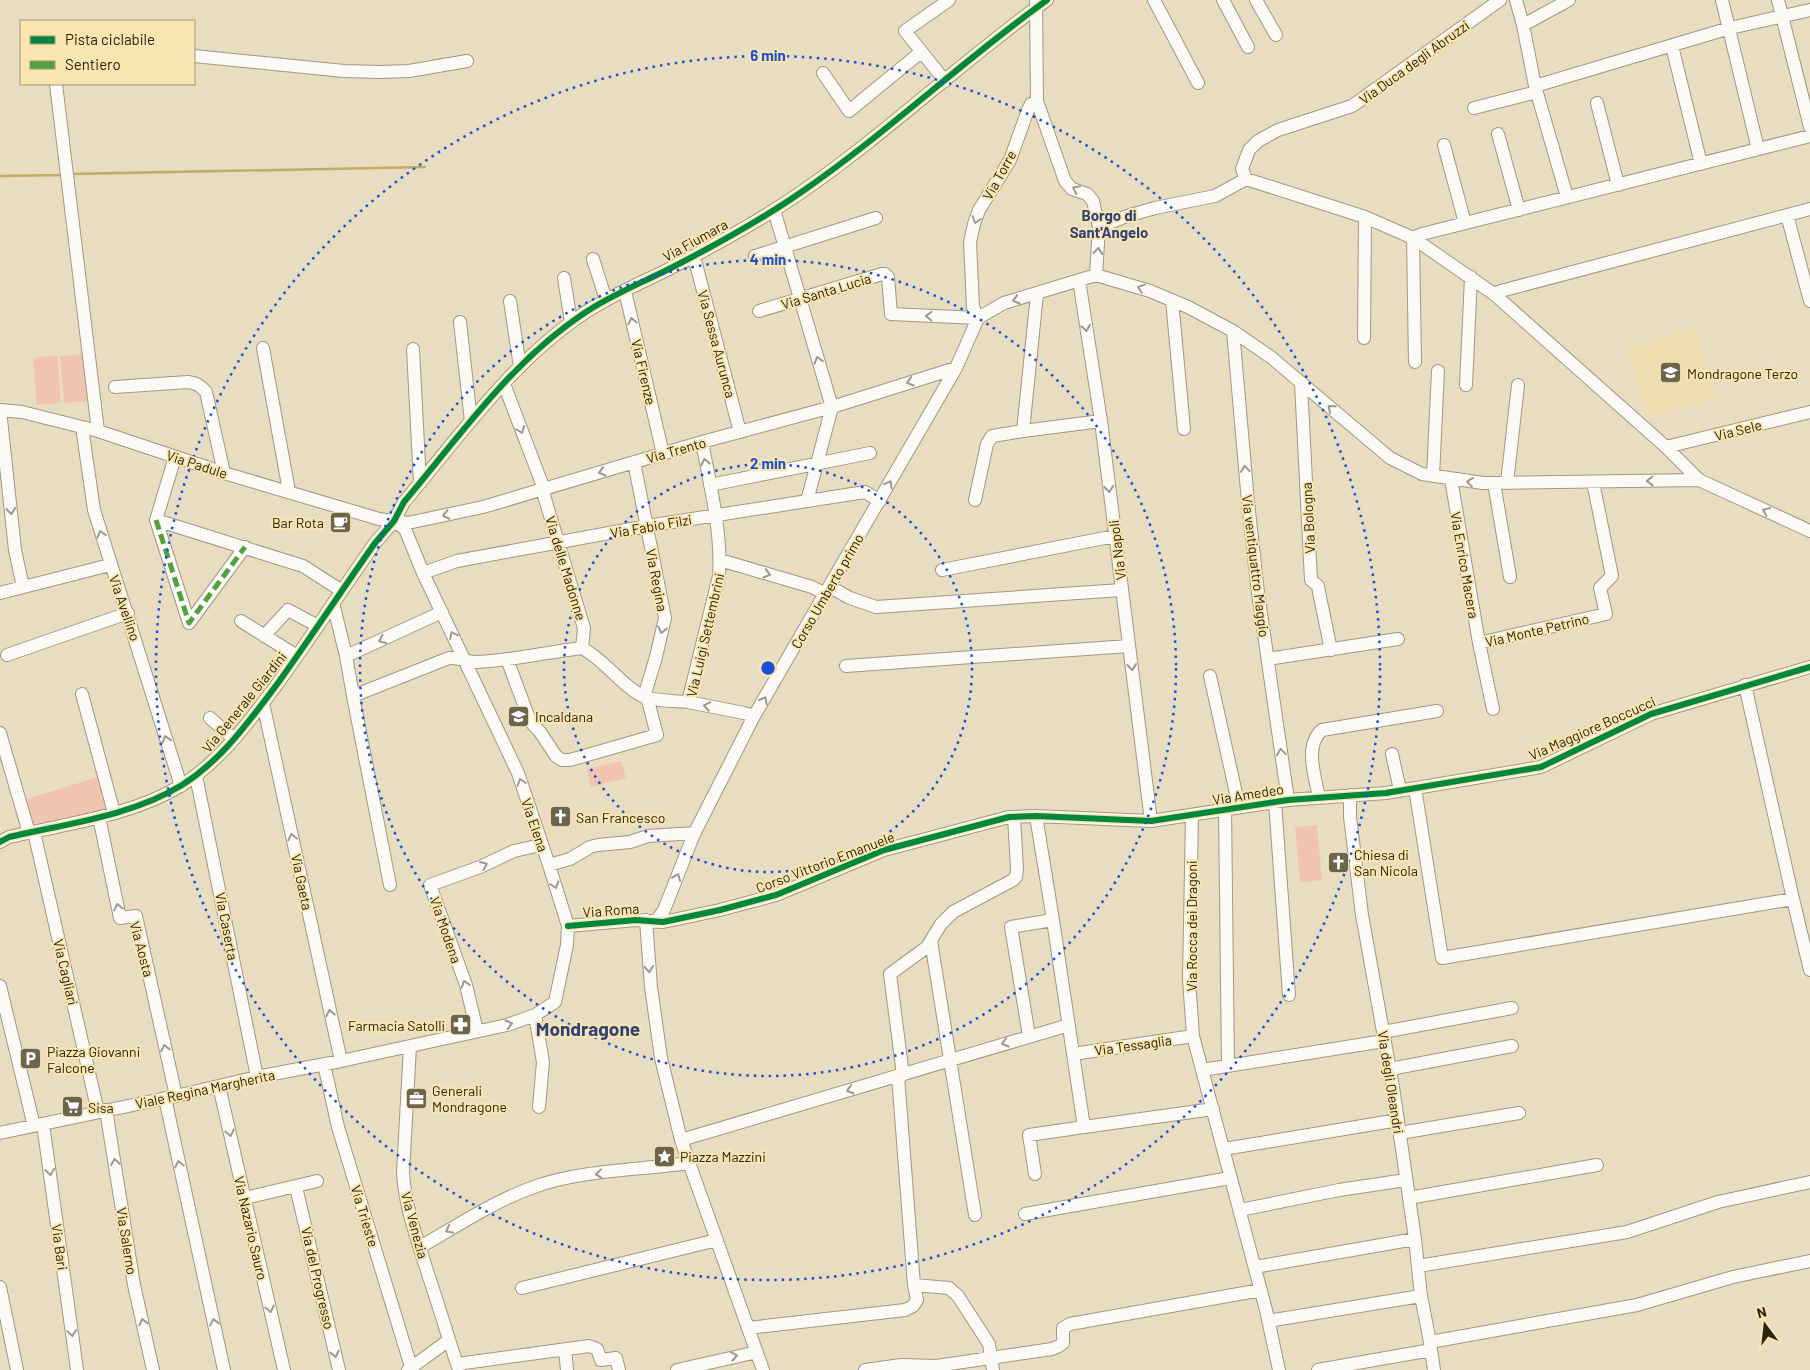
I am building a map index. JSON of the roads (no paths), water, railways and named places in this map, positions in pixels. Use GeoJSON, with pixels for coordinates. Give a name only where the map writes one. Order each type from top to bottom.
{"type":"FeatureCollection","features":[{"type":"Feature","properties":{"kind":"street"},"geometry":{"type":"LineString","coordinates":[[945,81],[905,31],[949,0]]}},
{"type":"Feature","properties":{"kind":"street"},"geometry":{"type":"LineString","coordinates":[[1154,0],[1198,83]]}},
{"type":"Feature","properties":{"kind":"street"},"geometry":{"type":"LineString","coordinates":[[1223,0],[1248,47]]}},
{"type":"Feature","properties":{"kind":"street"},"geometry":{"type":"LineString","coordinates":[[1256,0],[1276,35]]}},
{"type":"Feature","properties":{"kind":"street","name":"Via Duca degli Abruzzi"},"geometry":{"type":"LineString","coordinates":[[1246,179],[1242,169],[1249,150],[1258,141],[1278,130],[1352,106],[1500,0]]}},
{"type":"Feature","properties":{"kind":"street"},"geometry":{"type":"LineString","coordinates":[[1516,0],[1536,89],[1567,197]]}},
{"type":"Feature","properties":{"kind":"street"},"geometry":{"type":"LineString","coordinates":[[1523,25],[1569,0]]}},
{"type":"Feature","properties":{"kind":"street"},"geometry":{"type":"LineString","coordinates":[[1722,0],[1758,149]]}},
{"type":"Feature","properties":{"kind":"street"},"geometry":{"type":"LineString","coordinates":[[1778,0],[1810,127]]}},
{"type":"Feature","properties":{"kind":"street"},"geometry":{"type":"LineString","coordinates":[[1040,2],[1037,101],[1065,181],[1072,189],[1090,196],[1099,228],[1096,275]]}},
{"type":"Feature","properties":{"kind":"street","name":"Via Fiumara"},"geometry":{"type":"LineString","coordinates":[[394,521],[404,502],[471,421],[520,367],[557,332],[606,300],[690,258],[774,210],[842,164],[1040,2]]}},
{"type":"Feature","properties":{"kind":"street"},"geometry":{"type":"LineString","coordinates":[[1474,108],[1730,28],[1810,10]]}},
{"type":"Feature","properties":{"kind":"street"},"geometry":{"type":"LineString","coordinates":[[1672,46],[1701,164]]}},
{"type":"Feature","properties":{"kind":"street"},"geometry":{"type":"LineString","coordinates":[[822,73],[849,111],[921,52]]}},
{"type":"Feature","properties":{"kind":"street"},"geometry":{"type":"LineString","coordinates":[[195,56],[344,71],[380,72],[409,71],[467,61]]}},
{"type":"Feature","properties":{"kind":"street"},"geometry":{"type":"LineString","coordinates":[[56,85],[98,431]]}},
{"type":"Feature","properties":{"kind":"street","name":"Via Torre"},"geometry":{"type":"LineString","coordinates":[[978,318],[973,307],[970,242],[974,224],[979,210],[1010,160],[1031,104],[1037,101]]}},
{"type":"Feature","properties":{"kind":"street"},"geometry":{"type":"LineString","coordinates":[[1596,103],[1618,184]]}},
{"type":"Feature","properties":{"kind":"street"},"geometry":{"type":"LineString","coordinates":[[1498,134],[1519,210]]}},
{"type":"Feature","properties":{"kind":"street"},"geometry":{"type":"LineString","coordinates":[[1413,238],[1465,223],[1810,136]]}},
{"type":"Feature","properties":{"kind":"street"},"geometry":{"type":"LineString","coordinates":[[1444,145],[1465,223]]}},
{"type":"Feature","properties":{"kind":"street"},"geometry":{"type":"LineString","coordinates":[[1099,228],[1127,216],[1155,208],[1215,196],[1246,179],[1365,217],[1413,238],[1494,294],[1666,447],[1699,480],[1810,531]]}},
{"type":"Feature","properties":{"kind":"street"},"geometry":{"type":"LineString","coordinates":[[1494,294],[1810,209]]}},
{"type":"Feature","properties":{"kind":"street"},"geometry":{"type":"LineString","coordinates":[[774,210],[832,407],[807,501]]}},
{"type":"Feature","properties":{"kind":"street"},"geometry":{"type":"LineString","coordinates":[[1787,215],[1810,301]]}},
{"type":"Feature","properties":{"kind":"street"},"geometry":{"type":"LineString","coordinates":[[1364,338],[1365,217]]}},
{"type":"Feature","properties":{"kind":"street"},"geometry":{"type":"LineString","coordinates":[[755,256],[876,218]]}},
{"type":"Feature","properties":{"kind":"street"},"geometry":{"type":"LineString","coordinates":[[1413,238],[1416,362]]}},
{"type":"Feature","properties":{"kind":"street","name":"Via Sessa Aurunca"},"geometry":{"type":"LineString","coordinates":[[690,258],[696,264],[740,432]]}},
{"type":"Feature","properties":{"kind":"street"},"geometry":{"type":"LineString","coordinates":[[593,259],[606,300]]}},
{"type":"Feature","properties":{"kind":"street","name":"Via Santa Lucia"},"geometry":{"type":"LineString","coordinates":[[759,312],[885,274],[888,277],[891,314],[978,318]]}},
{"type":"Feature","properties":{"kind":"street"},"geometry":{"type":"LineString","coordinates":[[978,318],[1004,304],[1096,275],[1126,282],[1172,300],[1233,331],[1272,358],[1390,458],[1415,471],[1451,479],[1500,483],[1699,480]]}},
{"type":"Feature","properties":{"kind":"street"},"geometry":{"type":"LineString","coordinates":[[1466,385],[1471,277]]}},
{"type":"Feature","properties":{"kind":"street"},"geometry":{"type":"LineString","coordinates":[[564,278],[571,322]]}},
{"type":"Feature","properties":{"kind":"street","name":"Via Napoli"},"geometry":{"type":"LineString","coordinates":[[1079,280],[1102,421],[1121,590],[1151,821]]}},
{"type":"Feature","properties":{"kind":"street","name":"Via Firenze"},"geometry":{"type":"LineString","coordinates":[[625,291],[663,454]]}},
{"type":"Feature","properties":{"kind":"street"},"geometry":{"type":"LineString","coordinates":[[1023,431],[1037,294]]}},
{"type":"Feature","properties":{"kind":"street"},"geometry":{"type":"LineString","coordinates":[[1172,300],[1184,428]]}},
{"type":"Feature","properties":{"kind":"street"},"geometry":{"type":"LineString","coordinates":[[510,301],[520,367]]}},
{"type":"Feature","properties":{"kind":"street","name":"Corso Umberto primo"},"geometry":{"type":"LineString","coordinates":[[651,921],[664,910],[695,833],[754,716],[956,368],[978,318]]}},
{"type":"Feature","properties":{"kind":"street"},"geometry":{"type":"LineString","coordinates":[[460,322],[471,421]]}},
{"type":"Feature","properties":{"kind":"street","name":"Via ventiquattro Maggio"},"geometry":{"type":"LineString","coordinates":[[1233,331],[1258,592],[1288,800]]}},
{"type":"Feature","properties":{"kind":"street"},"geometry":{"type":"LineString","coordinates":[[263,348],[289,491]]}},
{"type":"Feature","properties":{"kind":"street"},"geometry":{"type":"LineString","coordinates":[[413,349],[420,483]]}},
{"type":"Feature","properties":{"kind":"street","name":"Via Trento"},"geometry":{"type":"LineString","coordinates":[[394,521],[408,523],[483,507],[702,442],[832,407],[956,368]]}},
{"type":"Feature","properties":{"kind":"street"},"geometry":{"type":"LineString","coordinates":[[1433,476],[1438,371]]}},
{"type":"Feature","properties":{"kind":"street"},"geometry":{"type":"LineString","coordinates":[[115,387],[188,382],[202,387],[206,392],[224,472]]}},
{"type":"Feature","properties":{"kind":"street","name":"Via Bologna"},"geometry":{"type":"LineString","coordinates":[[1302,383],[1310,572],[1311,580],[1318,586],[1320,592],[1331,650]]}},
{"type":"Feature","properties":{"kind":"street","name":"Via delle Madonne"},"geometry":{"type":"LineString","coordinates":[[504,384],[543,489],[584,628],[582,648]]}},
{"type":"Feature","properties":{"kind":"street"},"geometry":{"type":"LineString","coordinates":[[1510,578],[1500,483],[1518,385]]}},
{"type":"Feature","properties":{"kind":"street"},"geometry":{"type":"LineString","coordinates":[[0,410],[15,550],[23,587]]}},
{"type":"Feature","properties":{"kind":"street","name":"Via Padule"},"geometry":{"type":"LineString","coordinates":[[0,410],[22,412],[82,426],[224,472],[379,519],[394,521]]}},
{"type":"Feature","properties":{"kind":"street","name":"Via Sele"},"geometry":{"type":"LineString","coordinates":[[1666,447],[1810,412]]}},
{"type":"Feature","properties":{"kind":"street"},"geometry":{"type":"LineString","coordinates":[[975,500],[987,444],[992,436],[1102,421]]}},
{"type":"Feature","properties":{"kind":"street","name":"Via Avellino"},"geometry":{"type":"LineString","coordinates":[[82,426],[94,510],[181,786]]}},
{"type":"Feature","properties":{"kind":"street","name":"Via Luigi Settembrini"},"geometry":{"type":"LineString","coordinates":[[702,442],[720,560],[719,576],[688,702],[744,712],[754,716]]}},
{"type":"Feature","properties":{"kind":"street"},"geometry":{"type":"LineString","coordinates":[[710,485],[870,453]]}},
{"type":"Feature","properties":{"kind":"street"},"geometry":{"type":"LineString","coordinates":[[175,457],[156,520],[190,623],[245,547]]}},
{"type":"Feature","properties":{"kind":"street","name":"Via Regina"},"geometry":{"type":"LineString","coordinates":[[634,462],[665,618],[646,697]]}},
{"type":"Feature","properties":{"kind":"street","name":"Via Enrico Macera"},"geometry":{"type":"LineString","coordinates":[[1451,479],[1478,643],[1493,709]]}},
{"type":"Feature","properties":{"kind":"street","name":"Via Monte Petrino"},"geometry":{"type":"LineString","coordinates":[[1478,643],[1606,614],[1600,588],[1612,576],[1593,482]]}},
{"type":"Feature","properties":{"kind":"street","name":"Via Fabio Filzi"},"geometry":{"type":"LineString","coordinates":[[423,573],[457,561],[558,544],[647,526],[865,492],[880,500]]}},
{"type":"Feature","properties":{"kind":"street"},"geometry":{"type":"LineString","coordinates":[[156,520],[303,566],[342,591]]}},
{"type":"Feature","properties":{"kind":"street","name":"Via Elena"},"geometry":{"type":"LineString","coordinates":[[394,521],[404,529],[518,773],[568,926],[567,945],[555,1002],[535,1015],[507,1024],[410,1046]]}},
{"type":"Feature","properties":{"kind":"street","name":"Via Generale Giardini"},"geometry":{"type":"LineString","coordinates":[[0,842],[32,832],[114,813],[152,800],[181,786],[196,776],[234,739],[263,703],[375,543],[394,521]]}},
{"type":"Feature","properties":{"kind":"street"},"geometry":{"type":"LineString","coordinates":[[942,570],[1115,536]]}},
{"type":"Feature","properties":{"kind":"street","name":"Via Luigi Settembrini"},"geometry":{"type":"LineString","coordinates":[[720,560],[828,590],[876,607],[1121,590]]}},
{"type":"Feature","properties":{"kind":"street"},"geometry":{"type":"LineString","coordinates":[[0,593],[110,565]]}},
{"type":"Feature","properties":{"kind":"street"},"geometry":{"type":"LineString","coordinates":[[333,603],[346,656],[390,885]]}},
{"type":"Feature","properties":{"kind":"street"},"geometry":{"type":"LineString","coordinates":[[264,636],[288,610],[318,626]]}},
{"type":"Feature","properties":{"kind":"street"},"geometry":{"type":"LineString","coordinates":[[346,656],[442,612]]}},
{"type":"Feature","properties":{"kind":"street"},"geometry":{"type":"LineString","coordinates":[[7,655],[128,613]]}},
{"type":"Feature","properties":{"kind":"street"},"geometry":{"type":"LineString","coordinates":[[241,621],[297,656]]}},
{"type":"Feature","properties":{"kind":"street"},"geometry":{"type":"LineString","coordinates":[[1268,659],[1398,639]]}},
{"type":"Feature","properties":{"kind":"street"},"geometry":{"type":"LineString","coordinates":[[846,666],[1129,646]]}},
{"type":"Feature","properties":{"kind":"street"},"geometry":{"type":"LineString","coordinates":[[353,696],[449,658],[458,657],[472,662],[582,648],[590,652],[630,687],[646,697],[688,702]]}},
{"type":"Feature","properties":{"kind":"street"},"geometry":{"type":"LineString","coordinates":[[507,659],[530,721],[556,756],[562,760],[570,760],[657,735],[646,697]]}},
{"type":"Feature","properties":{"kind":"street","name":"Via Maggiore Boccucci"},"geometry":{"type":"LineString","coordinates":[[1350,795],[1386,793],[1541,767],[1651,714],[1810,667]]}},
{"type":"Feature","properties":{"kind":"street"},"geometry":{"type":"LineString","coordinates":[[1210,676],[1239,807]]}},
{"type":"Feature","properties":{"kind":"street"},"geometry":{"type":"LineString","coordinates":[[1745,685],[1810,970]]}},
{"type":"Feature","properties":{"kind":"street"},"geometry":{"type":"LineString","coordinates":[[82,694],[114,813]]}},
{"type":"Feature","properties":{"kind":"street","name":"Via Gaeta"},"geometry":{"type":"LineString","coordinates":[[263,703],[340,1061]]}},
{"type":"Feature","properties":{"kind":"street"},"geometry":{"type":"LineString","coordinates":[[1319,797],[1311,753],[1317,734],[1322,730],[1437,710]]}},
{"type":"Feature","properties":{"kind":"street"},"geometry":{"type":"LineString","coordinates":[[210,718],[234,739]]}},
{"type":"Feature","properties":{"kind":"street","name":"Via Cagliari"},"geometry":{"type":"LineString","coordinates":[[0,732],[32,832],[102,1111]]}},
{"type":"Feature","properties":{"kind":"street"},"geometry":{"type":"LineString","coordinates":[[1392,754],[1400,790]]}},
{"type":"Feature","properties":{"kind":"street","name":"Via Caserta"},"geometry":{"type":"LineString","coordinates":[[196,776],[257,1077]]}},
{"type":"Feature","properties":{"kind":"street"},"geometry":{"type":"LineString","coordinates":[[1415,788],[1442,958],[1793,899]]}},
{"type":"Feature","properties":{"kind":"street","name":"Via Amedeo"},"geometry":{"type":"LineString","coordinates":[[1151,821],[1288,800],[1350,795]]}},
{"type":"Feature","properties":{"kind":"street","name":"Via degli Oleandri"},"geometry":{"type":"LineString","coordinates":[[1350,795],[1350,817],[1362,915],[1390,1069],[1416,1239],[1421,1296],[1434,1370]]}},
{"type":"Feature","properties":{"kind":"street"},"geometry":{"type":"LineString","coordinates":[[1275,802],[1289,995]]}},
{"type":"Feature","properties":{"kind":"street"},"geometry":{"type":"LineString","coordinates":[[1225,810],[1228,1066]]}},
{"type":"Feature","properties":{"kind":"street","name":"Via Rocca dei Dragoni"},"geometry":{"type":"LineString","coordinates":[[1192,815],[1189,950],[1193,1036],[1261,1290],[1279,1370]]}},
{"type":"Feature","properties":{"kind":"street"},"geometry":{"type":"LineString","coordinates":[[1036,816],[1054,920],[1084,1127]]}},
{"type":"Feature","properties":{"kind":"street","name":"Corso Vittorio Emanuele"},"geometry":{"type":"LineString","coordinates":[[651,921],[663,922],[682,919],[753,902],[776,895],[884,850],[1014,817],[1036,816],[1151,821]]}},
{"type":"Feature","properties":{"kind":"street","name":"Via Aosta"},"geometry":{"type":"LineString","coordinates":[[99,817],[120,918],[136,916],[170,1097]]}},
{"type":"Feature","properties":{"kind":"street"},"geometry":{"type":"LineString","coordinates":[[748,1328],[905,1310],[913,1306],[917,1300],[914,1285],[901,1075],[890,974],[918,954],[931,941],[941,924],[953,912],[1016,877],[1014,817]]}},
{"type":"Feature","properties":{"kind":"street"},"geometry":{"type":"LineString","coordinates":[[549,865],[598,845],[630,842],[648,836],[695,833]]}},
{"type":"Feature","properties":{"kind":"street","name":"Via Modena"},"geometry":{"type":"LineString","coordinates":[[477,1032],[466,985],[430,885],[480,867],[514,851],[541,845]]}},
{"type":"Feature","properties":{"kind":"street"},"geometry":{"type":"LineString","coordinates":[[1028,1036],[1011,927],[1054,920]]}},
{"type":"Feature","properties":{"kind":"street"},"geometry":{"type":"LineString","coordinates":[[651,921],[651,987],[661,1058],[681,1140],[763,1370]]}},
{"type":"Feature","properties":{"kind":"street","name":"Via Roma"},"geometry":{"type":"LineString","coordinates":[[568,926],[651,921]]}},
{"type":"Feature","properties":{"kind":"street"},"geometry":{"type":"LineString","coordinates":[[931,941],[975,1216]]}},
{"type":"Feature","properties":{"kind":"street","name":"Via Bari"},"geometry":{"type":"LineString","coordinates":[[0,986],[38,1125],[77,1370]]}},
{"type":"Feature","properties":{"kind":"street"},"geometry":{"type":"LineString","coordinates":[[1202,1070],[1384,1036],[1512,1008]]}},
{"type":"Feature","properties":{"kind":"street"},"geometry":{"type":"LineString","coordinates":[[535,1015],[543,1062],[540,1107]]}},
{"type":"Feature","properties":{"kind":"street"},"geometry":{"type":"LineString","coordinates":[[681,1140],[1069,1024]]}},
{"type":"Feature","properties":{"kind":"street","name":"Via Tessaglia"},"geometry":{"type":"LineString","coordinates":[[1073,1054],[1193,1036]]}},
{"type":"Feature","properties":{"kind":"street","name":"Viale Regina Margherita"},"geometry":{"type":"LineString","coordinates":[[0,1133],[410,1046]]}},
{"type":"Feature","properties":{"kind":"street","name":"Via Venezia"},"geometry":{"type":"LineString","coordinates":[[410,1046],[403,1173],[406,1202],[458,1367]]}},
{"type":"Feature","properties":{"kind":"street"},"geometry":{"type":"LineString","coordinates":[[1390,1069],[1512,1046]]}},
{"type":"Feature","properties":{"kind":"street","name":"Via Trieste"},"geometry":{"type":"LineString","coordinates":[[324,1064],[338,1127],[409,1368]]}},
{"type":"Feature","properties":{"kind":"street","name":"Via Nazario Sauro"},"geometry":{"type":"LineString","coordinates":[[219,1086],[284,1370]]}},
{"type":"Feature","properties":{"kind":"street"},"geometry":{"type":"LineString","coordinates":[[170,1097],[224,1370]]}},
{"type":"Feature","properties":{"kind":"street"},"geometry":{"type":"LineString","coordinates":[[1035,1174],[1029,1135],[1214,1109]]}},
{"type":"Feature","properties":{"kind":"street","name":"Via Salerno"},"geometry":{"type":"LineString","coordinates":[[102,1111],[134,1286],[153,1370]]}},
{"type":"Feature","properties":{"kind":"street"},"geometry":{"type":"LineString","coordinates":[[1224,1150],[1399,1126],[1519,1113]]}},
{"type":"Feature","properties":{"kind":"street"},"geometry":{"type":"LineString","coordinates":[[420,1247],[496,1204],[535,1186],[578,1176],[689,1163]]}},
{"type":"Feature","properties":{"kind":"street"},"geometry":{"type":"LineString","coordinates":[[1409,1198],[1597,1165]]}},
{"type":"Feature","properties":{"kind":"street"},"geometry":{"type":"LineString","coordinates":[[1025,1214],[1230,1178]]}},
{"type":"Feature","properties":{"kind":"street"},"geometry":{"type":"LineString","coordinates":[[1240,1210],[1339,1190],[1406,1180]]}},
{"type":"Feature","properties":{"kind":"street"},"geometry":{"type":"LineString","coordinates":[[245,1198],[317,1181]]}},
{"type":"Feature","properties":{"kind":"street"},"geometry":{"type":"LineString","coordinates":[[1418,1266],[1627,1232],[1718,1202],[1810,1182]]}},
{"type":"Feature","properties":{"kind":"street","name":"Via del Progresso"},"geometry":{"type":"LineString","coordinates":[[296,1187],[339,1370]]}},
{"type":"Feature","properties":{"kind":"street"},"geometry":{"type":"LineString","coordinates":[[1255,1267],[1416,1239]]}},
{"type":"Feature","properties":{"kind":"street"},"geometry":{"type":"LineString","coordinates":[[522,1288],[717,1240]]}},
{"type":"Feature","properties":{"kind":"street"},"geometry":{"type":"LineString","coordinates":[[1318,1370],[1637,1305],[1733,1277],[1810,1261]]}},
{"type":"Feature","properties":{"kind":"street"},"geometry":{"type":"LineString","coordinates":[[914,1285],[949,1288],[958,1296],[989,1344],[992,1364]]}},
{"type":"Feature","properties":{"kind":"street"},"geometry":{"type":"LineString","coordinates":[[0,1287],[17,1370]]}},
{"type":"Feature","properties":{"kind":"street"},"geometry":{"type":"LineString","coordinates":[[865,1370],[901,1365],[992,1364],[1059,1346],[1064,1342],[1063,1328],[1070,1324],[1261,1290]]}},
{"type":"Feature","properties":{"kind":"street"},"geometry":{"type":"LineString","coordinates":[[1268,1321],[1421,1296]]}},
{"type":"Feature","properties":{"kind":"street"},"geometry":{"type":"LineString","coordinates":[[409,1368],[449,1340]]}},
{"type":"Feature","properties":{"kind":"street"},"geometry":{"type":"LineString","coordinates":[[458,1367],[589,1346],[598,1350],[601,1360],[616,1358],[619,1370]]}},
{"type":"Feature","properties":{"kind":"street"},"geometry":{"type":"LineString","coordinates":[[565,1349],[568,1370]]}},
{"type":"Feature","properties":{"kind":"street"},"geometry":{"type":"LineString","coordinates":[[677,1370],[757,1352]]}},
{"type":"Feature","properties":{"kind":"waterway"},"geometry":{"type":"LineString","coordinates":[[72,174],[425,167]]}},
{"type":"Feature","properties":{"kind":"waterway"},"geometry":{"type":"LineString","coordinates":[[0,176],[64,175]]}},
{"type":"Feature","properties":{"kind":"place","name":"Mondragone Terzo"},"geometry":{"type":"Point","coordinates":[1671,373]}},
{"type":"Feature","properties":{"kind":"place","name":"Bar Rota"},"geometry":{"type":"Point","coordinates":[340,522]}},
{"type":"Feature","properties":{"kind":"place","name":"Incaldana"},"geometry":{"type":"Point","coordinates":[519,716]}},
{"type":"Feature","properties":{"kind":"place","name":"San Francesco"},"geometry":{"type":"Point","coordinates":[560,817]}},
{"type":"Feature","properties":{"kind":"place","name":"Chiesa di San Nicola"},"geometry":{"type":"Point","coordinates":[1338,862]}},
{"type":"Feature","properties":{"kind":"place","name":"Farmacia Satolli"},"geometry":{"type":"Point","coordinates":[461,1025]}},
{"type":"Feature","properties":{"kind":"place","name":"Piazza Giovanni Falcone"},"geometry":{"type":"Point","coordinates":[31,1059]}},
{"type":"Feature","properties":{"kind":"place","name":"Generali Mondragone"},"geometry":{"type":"Point","coordinates":[416,1098]}},
{"type":"Feature","properties":{"kind":"place","name":"Sisa"},"geometry":{"type":"Point","coordinates":[72,1107]}},
{"type":"Feature","properties":{"kind":"place","name":"Piazza Mazzini"},"geometry":{"type":"Point","coordinates":[664,1156]}},
{"type":"Feature","properties":{"kind":"district","name":"Borgo di Sant'Angelo"},"geometry":{"type":"Point","coordinates":[1109,224]}},
{"type":"Feature","properties":{"kind":"district","name":"Mondragone"},"geometry":{"type":"Point","coordinates":[588,1028]}}]}
